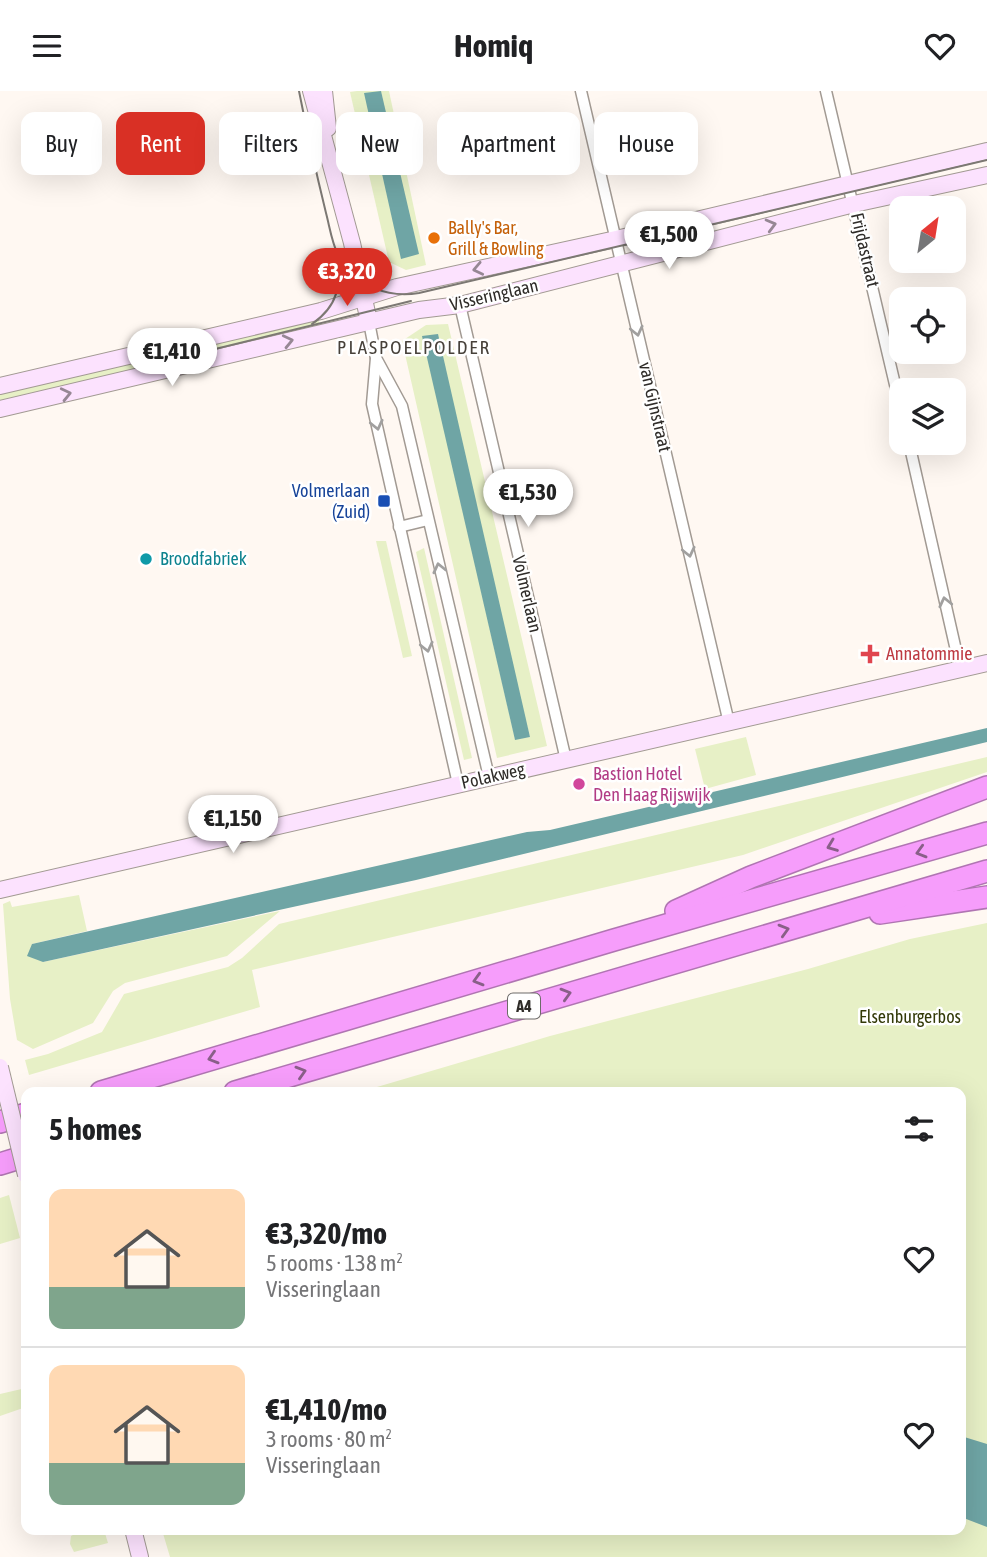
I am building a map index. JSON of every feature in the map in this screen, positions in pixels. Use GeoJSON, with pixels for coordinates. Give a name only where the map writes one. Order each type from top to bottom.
{"type":"FeatureCollection","features":[{"type":"Feature","properties":{"kind":"highway","name":"A4"},"geometry":{"type":"LineString","coordinates":[[614,940],[751,877],[987,787]]}},
{"type":"Feature","properties":{"kind":"highway","name":"A4"},"geometry":{"type":"LineString","coordinates":[[118,1087],[614,940],[987,834]]}},
{"type":"Feature","properties":{"kind":"highway","name":"A4"},"geometry":{"type":"LineString","coordinates":[[253,1087],[987,871]]}},
{"type":"Feature","properties":{"kind":"highway","name":"A4"},"geometry":{"type":"LineString","coordinates":[[812,922],[987,897]]}},
{"type":"Feature","properties":{"kind":"highway"},"geometry":{"type":"LineString","coordinates":[[0,1122],[21,1116]]}},
{"type":"Feature","properties":{"kind":"highway"},"geometry":{"type":"LineString","coordinates":[[0,1164],[21,1158]]}},
{"type":"Feature","properties":{"kind":"street"},"geometry":{"type":"LineString","coordinates":[[312,91],[364,296],[376,358],[372,404],[458,784]]}},
{"type":"Feature","properties":{"kind":"street"},"geometry":{"type":"LineString","coordinates":[[324,91],[330,155]]}},
{"type":"Feature","properties":{"kind":"street","name":"van Gijnstraat"},"geometry":{"type":"LineString","coordinates":[[581,91],[729,723]]}},
{"type":"Feature","properties":{"kind":"street","name":"Frijdastraat"},"geometry":{"type":"LineString","coordinates":[[827,91],[894,378]]}},
{"type":"Feature","properties":{"kind":"street","name":"Visseringlaan"},"geometry":{"type":"LineString","coordinates":[[0,386],[331,309],[364,296],[987,151]]}},
{"type":"Feature","properties":{"kind":"street","name":"Visseringlaan"},"geometry":{"type":"LineString","coordinates":[[0,409],[419,310],[460,305],[854,204],[987,175]]}},
{"type":"Feature","properties":{"kind":"street","name":"Volmerlaan"},"geometry":{"type":"LineString","coordinates":[[460,305],[566,760]]}},
{"type":"Feature","properties":{"kind":"street"},"geometry":{"type":"LineString","coordinates":[[376,358],[402,406],[488,777]]}},
{"type":"Feature","properties":{"kind":"street"},"geometry":{"type":"LineString","coordinates":[[912,455],[960,668]]}},
{"type":"Feature","properties":{"kind":"street"},"geometry":{"type":"LineString","coordinates":[[399,527],[428,520]]}},
{"type":"Feature","properties":{"kind":"street","name":"Polakweg"},"geometry":{"type":"LineString","coordinates":[[0,890],[987,663]]}},
{"type":"Feature","properties":{"kind":"street"},"geometry":{"type":"LineString","coordinates":[[0,1067],[21,1154]]}},
{"type":"Feature","properties":{"kind":"street"},"geometry":{"type":"LineString","coordinates":[[134,1535],[140,1557]]}},
{"type":"Feature","properties":{"kind":"green space"},"geometry":{"type":"Polygon","coordinates":[[[389,91],[393,112],[355,112],[350,92],[389,91]]]}},
{"type":"Feature","properties":{"kind":"green space"},"geometry":{"type":"Polygon","coordinates":[[[369,175],[407,175],[426,265],[406,270],[389,262],[369,175]]]}},
{"type":"Feature","properties":{"kind":"green space"},"geometry":{"type":"Polygon","coordinates":[[[317,314],[320,326],[0,400],[0,387],[317,314]]]}},
{"type":"Feature","properties":{"kind":"green space"},"geometry":{"type":"Polygon","coordinates":[[[448,324],[547,746],[497,758],[402,341],[426,325],[448,324]],[[423,336],[515,739],[530,737],[423,336]]]}},
{"type":"Feature","properties":{"kind":"green space"},"geometry":{"type":"Polygon","coordinates":[[[376,541],[386,541],[412,656],[403,658],[376,541]]]}},
{"type":"Feature","properties":{"kind":"green space"},"geometry":{"type":"Polygon","coordinates":[[[424,548],[472,758],[464,760],[416,552],[424,548]]]}},
{"type":"Feature","properties":{"kind":"green space"},"geometry":{"type":"Polygon","coordinates":[[[746,737],[756,775],[705,789],[695,749],[746,737]]]}},
{"type":"Feature","properties":{"kind":"green space"},"geometry":{"type":"Polygon","coordinates":[[[987,757],[987,772],[743,855],[252,970],[260,1007],[29,1075],[25,1060],[48,1054],[102,1032],[124,994],[228,967],[242,958],[279,924],[987,757]]]}},
{"type":"Feature","properties":{"kind":"green space"},"geometry":{"type":"Polygon","coordinates":[[[79,895],[87,931],[32,944],[43,962],[280,911],[227,956],[125,983],[113,991],[93,1023],[33,1049],[17,1040],[10,999],[3,904],[10,901],[12,907],[79,895]]]}},
{"type":"Feature","properties":{"kind":"green space","name":"Elsenburgerbos"},"geometry":{"type":"Polygon","coordinates":[[[987,923],[987,1557],[170,1557],[163,1535],[966,1535],[966,1087],[377,1087],[550,1036],[808,969],[910,939],[987,923]]]}},
{"type":"Feature","properties":{"kind":"green space"},"geometry":{"type":"Polygon","coordinates":[[[9,1195],[20,1238],[0,1244],[0,1198],[9,1195]]]}},
{"type":"Feature","properties":{"kind":"green space"},"geometry":{"type":"Polygon","coordinates":[[[21,1389],[21,1409],[0,1416],[0,1394],[21,1389]]]}},
{"type":"Feature","properties":{"kind":"green space"},"geometry":{"type":"Polygon","coordinates":[[[106,1535],[108,1543],[74,1552],[70,1544],[71,1536],[106,1535]]]}},
{"type":"Feature","properties":{"kind":"water"},"geometry":{"type":"Polygon","coordinates":[[[381,91],[386,112],[368,112],[364,93],[381,91]]]}},
{"type":"Feature","properties":{"kind":"water"},"geometry":{"type":"Polygon","coordinates":[[[382,175],[401,175],[419,254],[401,259],[382,175]]]}},
{"type":"Feature","properties":{"kind":"water"},"geometry":{"type":"Polygon","coordinates":[[[438,334],[530,737],[515,740],[422,336],[438,334]]]}},
{"type":"Feature","properties":{"kind":"water"},"geometry":{"type":"Polygon","coordinates":[[[987,728],[987,742],[416,880],[43,962],[27,956],[32,944],[527,832],[550,830],[987,728]]]}},
{"type":"Feature","properties":{"kind":"water"},"geometry":{"type":"Polygon","coordinates":[[[966,1438],[987,1444],[987,1527],[966,1519],[966,1438]]]}},
{"type":"Feature","properties":{"kind":"tram line"},"geometry":{"type":"LineString","coordinates":[[299,91],[337,254],[356,277],[375,288],[396,294],[419,293],[987,160]]}},
{"type":"Feature","properties":{"kind":"tram line"},"geometry":{"type":"LineString","coordinates":[[312,324],[328,310],[336,294],[336,254]]}},
{"type":"Feature","properties":{"kind":"tram line"},"geometry":{"type":"LineString","coordinates":[[207,351],[411,301]]}},
{"type":"Feature","properties":{"kind":"place","name":"Bally's Bar, Grill & Bowling"},"geometry":{"type":"Point","coordinates":[434,238]}},
{"type":"Feature","properties":{"kind":"place","name":"Volmerlaan (Zuid)"},"geometry":{"type":"Point","coordinates":[384,501]}},
{"type":"Feature","properties":{"kind":"place","name":"Broodfabriek"},"geometry":{"type":"Point","coordinates":[146,559]}},
{"type":"Feature","properties":{"kind":"place","name":"Annatommie"},"geometry":{"type":"Point","coordinates":[870,654]}},
{"type":"Feature","properties":{"kind":"place","name":"Bastion Hotel Den Haag Rijswijk"},"geometry":{"type":"Point","coordinates":[579,784]}},
{"type":"Feature","properties":{"kind":"district","name":"PLASPOELPOLDER"},"geometry":{"type":"Point","coordinates":[414,347]}}]}
